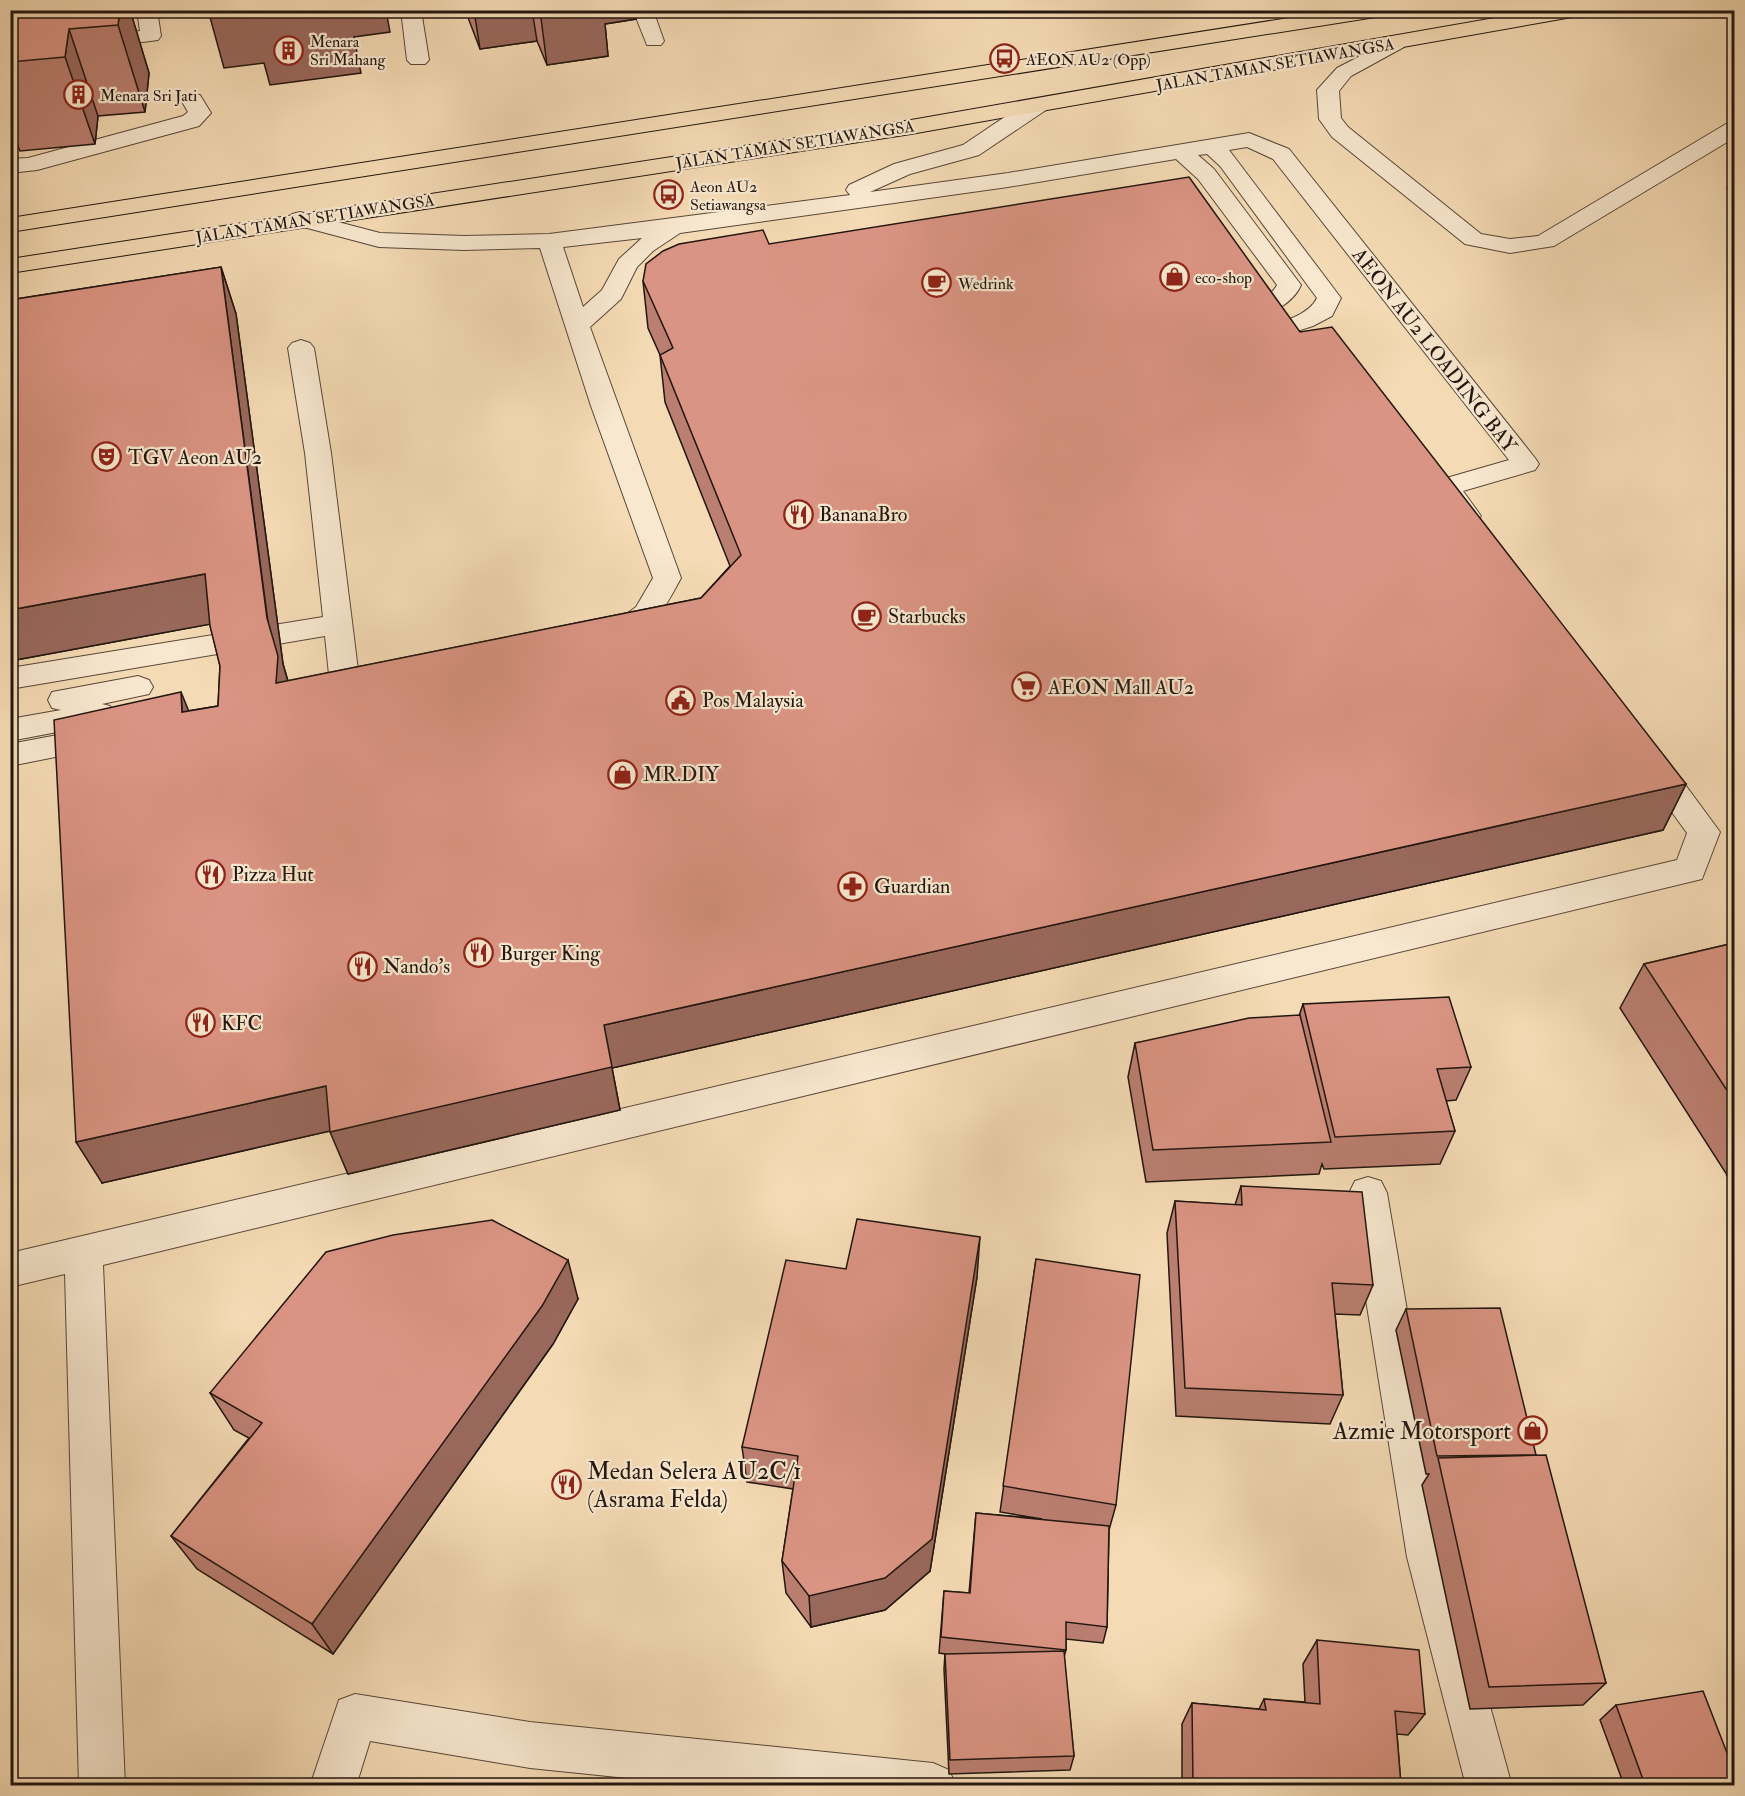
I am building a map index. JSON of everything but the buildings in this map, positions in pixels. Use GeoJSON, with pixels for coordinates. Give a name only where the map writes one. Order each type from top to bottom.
{"type":"FeatureCollection","features":[{"type":"Feature","properties":{"kind":"main road","name":"JALAN TAMAN SETIAWANGSA"},"geometry":{"type":"LineString","coordinates":[[10,225],[1320,15],[1382,10]]}},
{"type":"Feature","properties":{"kind":"main road","name":"JALAN TAMAN SETIAWANGSA"},"geometry":{"type":"LineString","coordinates":[[10,266],[1038,105],[1578,10]]}},
{"type":"Feature","properties":{"kind":"street"},"geometry":{"type":"LineString","coordinates":[[10,53],[151,36],[147,10]]}},
{"type":"Feature","properties":{"kind":"street"},"geometry":{"type":"LineString","coordinates":[[411,10],[418,60]]}},
{"type":"Feature","properties":{"kind":"street"},"geometry":{"type":"LineString","coordinates":[[643,10],[654,41]]}},
{"type":"Feature","properties":{"kind":"street"},"geometry":{"type":"LineString","coordinates":[[1397,43],[1344,72],[1328,90],[1330,119],[1340,132],[1473,239],[1490,245],[1530,247],[1546,241],[1734,129]]}},
{"type":"Feature","properties":{"kind":"street"},"geometry":{"type":"LineString","coordinates":[[10,166],[28,165],[191,122],[200,113],[192,100]]}},
{"type":"Feature","properties":{"kind":"street"},"geometry":{"type":"LineString","coordinates":[[824,205],[902,169],[971,150],[1038,105]]}},
{"type":"Feature","properties":{"kind":"street","name":"AEON AU2 LOADING BAY"},"geometry":{"type":"LineString","coordinates":[[1211,145],[1249,140],[1281,154],[1526,464],[1446,487],[1482,535]]}},
{"type":"Feature","properties":{"kind":"street"},"geometry":{"type":"LineString","coordinates":[[300,219],[379,240],[464,243],[559,240],[673,227],[1008,180],[1211,145],[1228,160],[1329,298],[1323,311],[1304,321],[1260,336]]}},
{"type":"Feature","properties":{"kind":"street"},"geometry":{"type":"LineString","coordinates":[[971,150],[1008,180]]}},
{"type":"Feature","properties":{"kind":"street"},"geometry":{"type":"LineString","coordinates":[[1179,150],[1206,174],[1289,285],[1286,294],[1277,302],[1241,311]]}},
{"type":"Feature","properties":{"kind":"street"},"geometry":{"type":"LineString","coordinates":[[574,315],[630,293],[644,266],[645,246],[673,227]]}},
{"type":"Feature","properties":{"kind":"street"},"geometry":{"type":"LineString","coordinates":[[559,240],[574,315],[667,578],[647,614],[605,645],[593,647]]}},
{"type":"Feature","properties":{"kind":"street"},"geometry":{"type":"LineString","coordinates":[[301,348],[339,624],[358,692],[315,699]]}},
{"type":"Feature","properties":{"kind":"street"},"geometry":{"type":"LineString","coordinates":[[10,679],[339,624]]}},
{"type":"Feature","properties":{"kind":"street"},"geometry":{"type":"LineString","coordinates":[[10,709],[140,696],[10,730]]}},
{"type":"Feature","properties":{"kind":"street"},"geometry":{"type":"LineString","coordinates":[[10,755],[124,734]]}},
{"type":"Feature","properties":{"kind":"street"},"geometry":{"type":"LineString","coordinates":[[10,1270],[1639,884],[1690,870],[1704,832],[1639,746]]}},
{"type":"Feature","properties":{"kind":"street"},"geometry":{"type":"LineString","coordinates":[[1368,1193],[1428,1557],[1489,1785]]}},
{"type":"Feature","properties":{"kind":"street"},"geometry":{"type":"LineString","coordinates":[[83,1252],[102,1785]]}},
{"type":"Feature","properties":{"kind":"street"},"geometry":{"type":"LineString","coordinates":[[333,1785],[355,1716],[530,1745],[933,1785]]}},
{"type":"Feature","properties":{"kind":"place","name":"Menara Sri Mahang"},"geometry":{"type":"Point","coordinates":[289,50]}},
{"type":"Feature","properties":{"kind":"place","name":"AEON AU2 (Opp)"},"geometry":{"type":"Point","coordinates":[1005,59]}},
{"type":"Feature","properties":{"kind":"place","name":"Menara Sri Jati"},"geometry":{"type":"Point","coordinates":[79,95]}},
{"type":"Feature","properties":{"kind":"place","name":"Aeon AU2 Setiawangsa"},"geometry":{"type":"Point","coordinates":[669,195]}},
{"type":"Feature","properties":{"kind":"place","name":"eco-shop"},"geometry":{"type":"Point","coordinates":[1174,277]}},
{"type":"Feature","properties":{"kind":"place","name":"Wedrink"},"geometry":{"type":"Point","coordinates":[937,283]}},
{"type":"Feature","properties":{"kind":"place","name":"TGV Aeon AU2"},"geometry":{"type":"Point","coordinates":[107,457]}},
{"type":"Feature","properties":{"kind":"place","name":"BananaBro"},"geometry":{"type":"Point","coordinates":[798,514]}},
{"type":"Feature","properties":{"kind":"place","name":"Starbucks"},"geometry":{"type":"Point","coordinates":[867,616]}},
{"type":"Feature","properties":{"kind":"place","name":"AEON Mall AU2"},"geometry":{"type":"Point","coordinates":[1027,687]}},
{"type":"Feature","properties":{"kind":"place","name":"Pos Malaysia"},"geometry":{"type":"Point","coordinates":[681,700]}},
{"type":"Feature","properties":{"kind":"place","name":"MR.DIY"},"geometry":{"type":"Point","coordinates":[622,774]}},
{"type":"Feature","properties":{"kind":"place","name":"Pizza Hut"},"geometry":{"type":"Point","coordinates":[211,874]}},
{"type":"Feature","properties":{"kind":"place","name":"Guardian"},"geometry":{"type":"Point","coordinates":[853,886]}},
{"type":"Feature","properties":{"kind":"place","name":"Burger King"},"geometry":{"type":"Point","coordinates":[479,953]}},
{"type":"Feature","properties":{"kind":"place","name":"Nando's"},"geometry":{"type":"Point","coordinates":[362,966]}},
{"type":"Feature","properties":{"kind":"place","name":"KFC"},"geometry":{"type":"Point","coordinates":[200,1023]}},
{"type":"Feature","properties":{"kind":"place","name":"Azmie Motorsport"},"geometry":{"type":"Point","coordinates":[1532,1431]}},
{"type":"Feature","properties":{"kind":"place","name":"Medan Selera AU2C/1 (Asrama Felda)"},"geometry":{"type":"Point","coordinates":[566,1485]}}]}
